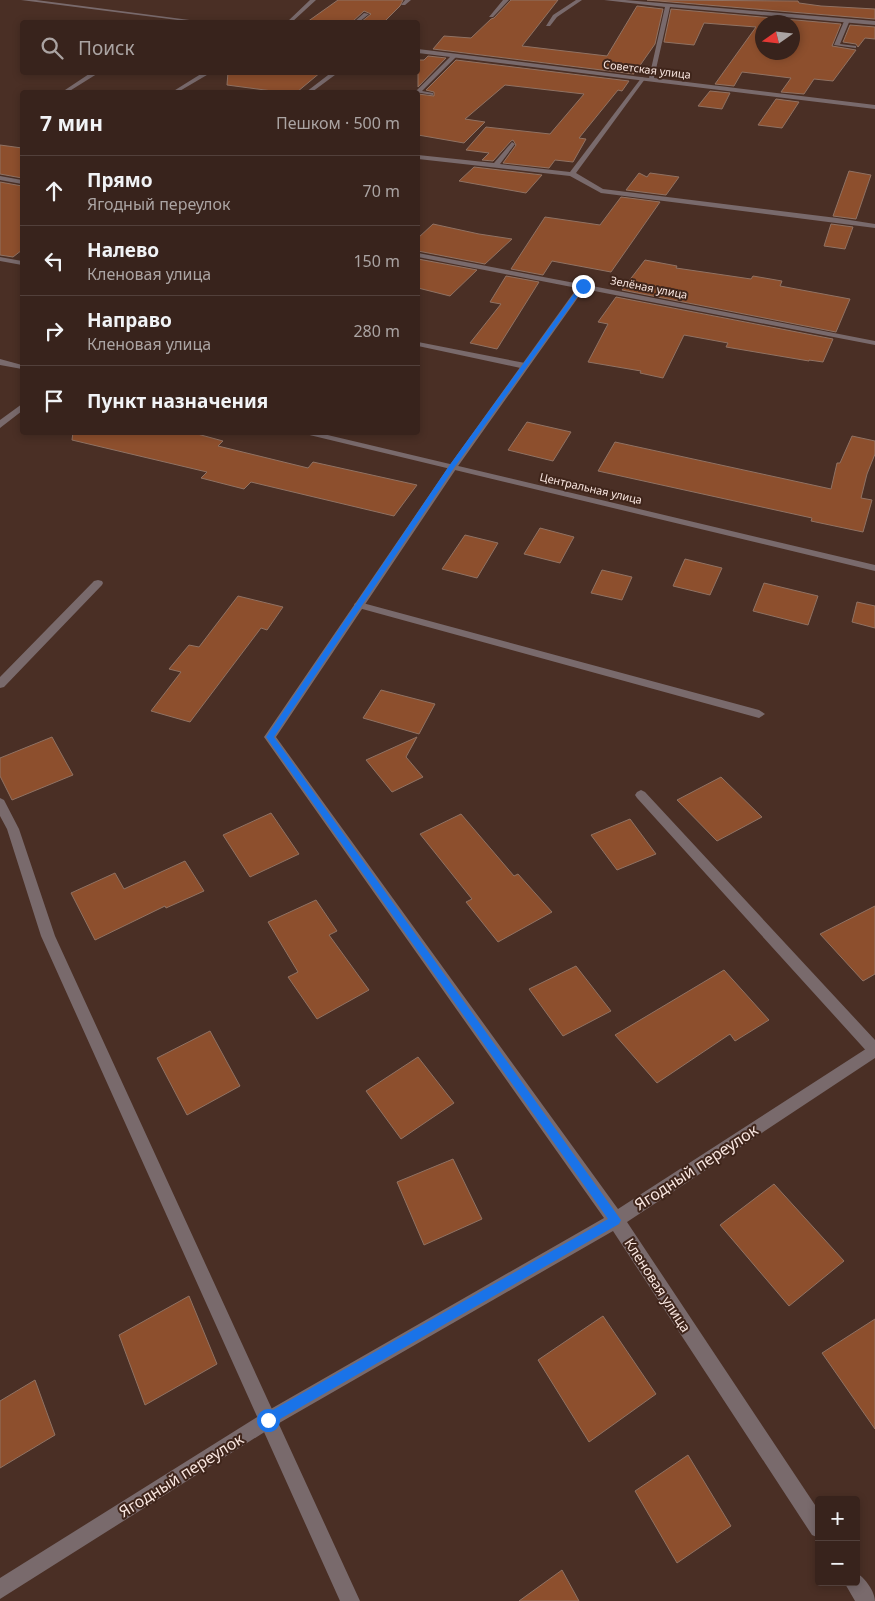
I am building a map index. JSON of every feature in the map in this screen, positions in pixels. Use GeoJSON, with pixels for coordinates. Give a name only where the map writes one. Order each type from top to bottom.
{"type":"FeatureCollection","features":[{"type":"Feature","properties":{"kind":"street"},"geometry":{"type":"LineString","coordinates":[[24,0],[186,20]]}},
{"type":"Feature","properties":{"kind":"street"},"geometry":{"type":"LineString","coordinates":[[291,20],[313,0]]}},
{"type":"Feature","properties":{"kind":"street"},"geometry":{"type":"LineString","coordinates":[[403,4],[408,0]]}},
{"type":"Feature","properties":{"kind":"street"},"geometry":{"type":"LineString","coordinates":[[491,16],[506,0]]}},
{"type":"Feature","properties":{"kind":"street"},"geometry":{"type":"LineString","coordinates":[[548,25],[555,16],[579,0]]}},
{"type":"Feature","properties":{"kind":"street"},"geometry":{"type":"LineString","coordinates":[[607,0],[875,23]]}},
{"type":"Feature","properties":{"kind":"street"},"geometry":{"type":"LineString","coordinates":[[651,80],[668,5]]}},
{"type":"Feature","properties":{"kind":"street"},"geometry":{"type":"LineString","coordinates":[[358,20],[366,14]]}},
{"type":"Feature","properties":{"kind":"street"},"geometry":{"type":"LineString","coordinates":[[847,20],[837,45],[854,47]]}},
{"type":"Feature","properties":{"kind":"street","name":"Советская улица"},"geometry":{"type":"LineString","coordinates":[[420,51],[875,108]]}},
{"type":"Feature","properties":{"kind":"street"},"geometry":{"type":"LineString","coordinates":[[420,90],[454,56]]}},
{"type":"Feature","properties":{"kind":"street"},"geometry":{"type":"LineString","coordinates":[[69,90],[92,75]]}},
{"type":"Feature","properties":{"kind":"street"},"geometry":{"type":"LineString","coordinates":[[178,90],[204,75]]}},
{"type":"Feature","properties":{"kind":"street"},"geometry":{"type":"LineString","coordinates":[[313,90],[332,75]]}},
{"type":"Feature","properties":{"kind":"street"},"geometry":{"type":"LineString","coordinates":[[572,174],[642,79]]}},
{"type":"Feature","properties":{"kind":"street"},"geometry":{"type":"LineString","coordinates":[[420,92],[431,94]]}},
{"type":"Feature","properties":{"kind":"street"},"geometry":{"type":"LineString","coordinates":[[495,166],[512,144]]}},
{"type":"Feature","properties":{"kind":"street"},"geometry":{"type":"LineString","coordinates":[[420,157],[572,174],[601,190],[875,226]]}},
{"type":"Feature","properties":{"kind":"street"},"geometry":{"type":"LineString","coordinates":[[0,178],[20,182]]}},
{"type":"Feature","properties":{"kind":"street","name":"Зелёная улица"},"geometry":{"type":"LineString","coordinates":[[420,255],[875,343]]}},
{"type":"Feature","properties":{"kind":"street"},"geometry":{"type":"LineString","coordinates":[[0,259],[20,264]]}},
{"type":"Feature","properties":{"kind":"street","name":"Кленовая улица"},"geometry":{"type":"LineString","coordinates":[[583,286],[452,468],[270,737],[616,1220],[815,1522]]}},
{"type":"Feature","properties":{"kind":"street"},"geometry":{"type":"LineString","coordinates":[[420,344],[525,366]]}},
{"type":"Feature","properties":{"kind":"street"},"geometry":{"type":"LineString","coordinates":[[0,362],[20,367]]}},
{"type":"Feature","properties":{"kind":"street"},"geometry":{"type":"LineString","coordinates":[[0,425],[20,409]]}},
{"type":"Feature","properties":{"kind":"street","name":"Центральная улица"},"geometry":{"type":"LineString","coordinates":[[314,435],[875,568]]}},
{"type":"Feature","properties":{"kind":"street"},"geometry":{"type":"LineString","coordinates":[[0,684],[98,583]]}},
{"type":"Feature","properties":{"kind":"street"},"geometry":{"type":"LineString","coordinates":[[359,605],[759,714]]}},
{"type":"Feature","properties":{"kind":"street"},"geometry":{"type":"LineString","coordinates":[[641,795],[875,1050]]}},
{"type":"Feature","properties":{"kind":"street"},"geometry":{"type":"LineString","coordinates":[[0,803],[13,829],[48,936],[350,1601]]}},
{"type":"Feature","properties":{"kind":"street","name":"Ягодный переулок"},"geometry":{"type":"LineString","coordinates":[[0,1589],[268,1420],[616,1220],[875,1050]]}},
{"type":"Feature","properties":{"kind":"street"},"geometry":{"type":"LineString","coordinates":[[857,1586],[867,1601]]}},
{"type":"Feature","properties":{"kind":"building"},"geometry":{"type":"Polygon","coordinates":[[[338,0],[403,0],[400,6],[386,20],[364,20],[371,14],[364,11],[354,20],[310,20],[338,0]]]}},
{"type":"Feature","properties":{"kind":"building"},"geometry":{"type":"Polygon","coordinates":[[[511,0],[558,0],[522,46],[607,56],[637,6],[663,9],[655,44],[634,74],[433,49],[444,36],[471,38],[511,0]]]}},
{"type":"Feature","properties":{"kind":"building"},"geometry":{"type":"Polygon","coordinates":[[[647,0],[798,1],[799,3],[821,6],[875,9],[875,19],[647,0]]]}},
{"type":"Feature","properties":{"kind":"building"},"geometry":{"type":"Polygon","coordinates":[[[671,9],[755,16],[755,27],[704,23],[694,45],[664,42],[671,9]]]}},
{"type":"Feature","properties":{"kind":"building"},"geometry":{"type":"Polygon","coordinates":[[[800,20],[841,24],[832,46],[856,50],[833,81],[814,79],[804,94],[781,92],[791,78],[742,72],[734,86],[715,84],[755,28],[755,60],[800,60],[800,20]]]}},
{"type":"Feature","properties":{"kind":"building"},"geometry":{"type":"Polygon","coordinates":[[[850,25],[875,27],[875,39],[865,38],[858,47],[856,44],[843,42],[850,25]]]}},
{"type":"Feature","properties":{"kind":"building"},"geometry":{"type":"Polygon","coordinates":[[[428,56],[446,58],[418,87],[420,60],[424,60],[428,56]]]}},
{"type":"Feature","properties":{"kind":"building"},"geometry":{"type":"Polygon","coordinates":[[[456,60],[629,81],[622,91],[618,90],[579,138],[586,139],[573,162],[555,160],[549,168],[503,163],[516,145],[513,140],[493,161],[482,160],[489,153],[466,150],[486,127],[550,134],[584,94],[505,85],[465,119],[485,122],[464,143],[420,135],[420,94],[434,96],[434,92],[426,90],[456,60]]]}},
{"type":"Feature","properties":{"kind":"building"},"geometry":{"type":"Polygon","coordinates":[[[228,75],[317,75],[299,90],[265,90],[227,85],[228,75]]]}},
{"type":"Feature","properties":{"kind":"building"},"geometry":{"type":"Polygon","coordinates":[[[710,91],[730,93],[722,109],[698,106],[710,91]]]}},
{"type":"Feature","properties":{"kind":"building"},"geometry":{"type":"Polygon","coordinates":[[[776,99],[799,102],[782,128],[758,125],[776,99]]]}},
{"type":"Feature","properties":{"kind":"building"},"geometry":{"type":"Polygon","coordinates":[[[0,145],[20,148],[20,178],[0,174],[0,145]]]}},
{"type":"Feature","properties":{"kind":"building"},"geometry":{"type":"Polygon","coordinates":[[[474,167],[542,175],[526,193],[459,181],[474,167]]]}},
{"type":"Feature","properties":{"kind":"building"},"geometry":{"type":"Polygon","coordinates":[[[849,171],[871,175],[856,219],[833,216],[849,171]]]}},
{"type":"Feature","properties":{"kind":"building"},"geometry":{"type":"Polygon","coordinates":[[[639,173],[647,177],[650,173],[679,177],[666,195],[626,190],[639,173]]]}},
{"type":"Feature","properties":{"kind":"building"},"geometry":{"type":"Polygon","coordinates":[[[0,182],[20,186],[20,252],[13,257],[0,255],[0,182]]]}},
{"type":"Feature","properties":{"kind":"building"},"geometry":{"type":"Polygon","coordinates":[[[621,197],[660,202],[611,272],[552,261],[543,275],[511,269],[545,217],[600,225],[621,197]]]}},
{"type":"Feature","properties":{"kind":"building"},"geometry":{"type":"Polygon","coordinates":[[[433,224],[512,239],[485,264],[420,251],[420,236],[433,224]]]}},
{"type":"Feature","properties":{"kind":"building"},"geometry":{"type":"Polygon","coordinates":[[[831,224],[853,227],[845,249],[824,246],[831,224]]]}},
{"type":"Feature","properties":{"kind":"building"},"geometry":{"type":"Polygon","coordinates":[[[420,259],[477,270],[450,296],[420,288],[420,259]]]}},
{"type":"Feature","properties":{"kind":"building"},"geometry":{"type":"Polygon","coordinates":[[[645,260],[677,266],[676,268],[751,279],[753,276],[782,281],[780,286],[850,299],[836,332],[622,290],[645,260]]]}},
{"type":"Feature","properties":{"kind":"building"},"geometry":{"type":"Polygon","coordinates":[[[506,276],[539,282],[497,349],[470,343],[501,304],[490,302],[506,276]]]}},
{"type":"Feature","properties":{"kind":"building"},"geometry":{"type":"Polygon","coordinates":[[[616,297],[833,339],[823,362],[726,347],[728,343],[684,335],[663,378],[640,373],[641,371],[588,362],[608,324],[598,322],[616,297]]]}},
{"type":"Feature","properties":{"kind":"building"},"geometry":{"type":"Polygon","coordinates":[[[527,422],[571,432],[553,461],[508,450],[527,422]]]}},
{"type":"Feature","properties":{"kind":"building"},"geometry":{"type":"Polygon","coordinates":[[[73,435],[201,435],[223,441],[218,446],[308,468],[313,462],[417,485],[394,516],[251,482],[244,489],[201,478],[207,472],[72,440],[73,435]]]}},
{"type":"Feature","properties":{"kind":"building"},"geometry":{"type":"Polygon","coordinates":[[[852,436],[875,441],[875,454],[867,474],[861,498],[872,500],[863,532],[811,521],[812,518],[598,471],[615,442],[831,489],[837,463],[840,463],[852,436]]]}},
{"type":"Feature","properties":{"kind":"building"},"geometry":{"type":"Polygon","coordinates":[[[540,528],[574,537],[560,563],[524,554],[540,528]]]}},
{"type":"Feature","properties":{"kind":"building"},"geometry":{"type":"Polygon","coordinates":[[[465,535],[498,543],[477,578],[442,569],[465,535]]]}},
{"type":"Feature","properties":{"kind":"building"},"geometry":{"type":"Polygon","coordinates":[[[685,559],[722,568],[710,595],[673,586],[685,559]]]}},
{"type":"Feature","properties":{"kind":"building"},"geometry":{"type":"Polygon","coordinates":[[[602,570],[632,577],[622,600],[591,593],[602,570]]]}},
{"type":"Feature","properties":{"kind":"building"},"geometry":{"type":"Polygon","coordinates":[[[764,583],[818,596],[808,625],[753,611],[764,583]]]}},
{"type":"Feature","properties":{"kind":"building"},"geometry":{"type":"Polygon","coordinates":[[[238,596],[283,607],[267,630],[261,628],[190,722],[151,711],[181,672],[169,669],[189,645],[199,647],[238,596]]]}},
{"type":"Feature","properties":{"kind":"building"},"geometry":{"type":"Polygon","coordinates":[[[857,602],[875,606],[875,628],[852,622],[857,602]]]}},
{"type":"Feature","properties":{"kind":"building"},"geometry":{"type":"Polygon","coordinates":[[[381,690],[435,704],[419,734],[363,718],[381,690]]]}},
{"type":"Feature","properties":{"kind":"building"},"geometry":{"type":"Polygon","coordinates":[[[52,737],[73,775],[12,800],[0,776],[0,758],[52,737]]]}},
{"type":"Feature","properties":{"kind":"building"},"geometry":{"type":"Polygon","coordinates":[[[417,737],[406,757],[423,777],[392,792],[366,760],[417,737]]]}},
{"type":"Feature","properties":{"kind":"building"},"geometry":{"type":"Polygon","coordinates":[[[721,777],[762,817],[717,841],[677,800],[721,777]]]}},
{"type":"Feature","properties":{"kind":"building"},"geometry":{"type":"Polygon","coordinates":[[[271,813],[299,854],[250,877],[223,835],[271,813]]]}},
{"type":"Feature","properties":{"kind":"building"},"geometry":{"type":"Polygon","coordinates":[[[461,814],[514,876],[518,874],[552,912],[498,942],[466,902],[472,899],[420,834],[461,814]]]}},
{"type":"Feature","properties":{"kind":"building"},"geometry":{"type":"Polygon","coordinates":[[[630,819],[656,854],[617,870],[591,835],[630,819]]]}},
{"type":"Feature","properties":{"kind":"building"},"geometry":{"type":"Polygon","coordinates":[[[185,861],[204,891],[166,908],[165,906],[95,940],[71,893],[115,873],[124,889],[185,861]]]}},
{"type":"Feature","properties":{"kind":"building"},"geometry":{"type":"Polygon","coordinates":[[[316,900],[337,931],[329,935],[369,990],[317,1019],[288,977],[298,972],[268,922],[316,900]]]}},
{"type":"Feature","properties":{"kind":"building"},"geometry":{"type":"Polygon","coordinates":[[[875,906],[875,974],[863,981],[820,934],[875,906]]]}},
{"type":"Feature","properties":{"kind":"building"},"geometry":{"type":"Polygon","coordinates":[[[576,966],[611,1011],[563,1036],[529,989],[576,966]]]}},
{"type":"Feature","properties":{"kind":"building"},"geometry":{"type":"Polygon","coordinates":[[[724,970],[769,1020],[735,1041],[730,1034],[657,1083],[615,1035],[724,970]]]}},
{"type":"Feature","properties":{"kind":"building"},"geometry":{"type":"Polygon","coordinates":[[[210,1031],[240,1086],[187,1115],[157,1058],[210,1031]]]}},
{"type":"Feature","properties":{"kind":"building"},"geometry":{"type":"Polygon","coordinates":[[[418,1057],[454,1103],[401,1139],[366,1091],[418,1057]]]}},
{"type":"Feature","properties":{"kind":"building"},"geometry":{"type":"Polygon","coordinates":[[[453,1159],[482,1219],[424,1245],[397,1182],[453,1159]]]}},
{"type":"Feature","properties":{"kind":"building"},"geometry":{"type":"Polygon","coordinates":[[[774,1184],[844,1261],[789,1306],[720,1225],[774,1184]]]}},
{"type":"Feature","properties":{"kind":"building"},"geometry":{"type":"Polygon","coordinates":[[[189,1296],[217,1364],[145,1405],[119,1335],[189,1296]]]}},
{"type":"Feature","properties":{"kind":"building"},"geometry":{"type":"Polygon","coordinates":[[[603,1316],[656,1394],[589,1442],[538,1360],[603,1316]]]}},
{"type":"Feature","properties":{"kind":"building"},"geometry":{"type":"Polygon","coordinates":[[[875,1319],[875,1429],[822,1353],[875,1319]]]}},
{"type":"Feature","properties":{"kind":"building"},"geometry":{"type":"Polygon","coordinates":[[[35,1380],[55,1435],[0,1468],[0,1401],[35,1380]]]}},
{"type":"Feature","properties":{"kind":"building"},"geometry":{"type":"Polygon","coordinates":[[[688,1455],[731,1526],[677,1563],[635,1491],[688,1455]]]}},
{"type":"Feature","properties":{"kind":"building"},"geometry":{"type":"Polygon","coordinates":[[[562,1570],[579,1601],[519,1601],[562,1570]]]}},
{"type":"Feature","properties":{"kind":"route"},"geometry":{"type":"LineString","coordinates":[[268,1420],[616,1220],[270,737],[452,468],[583,286]]}}]}
